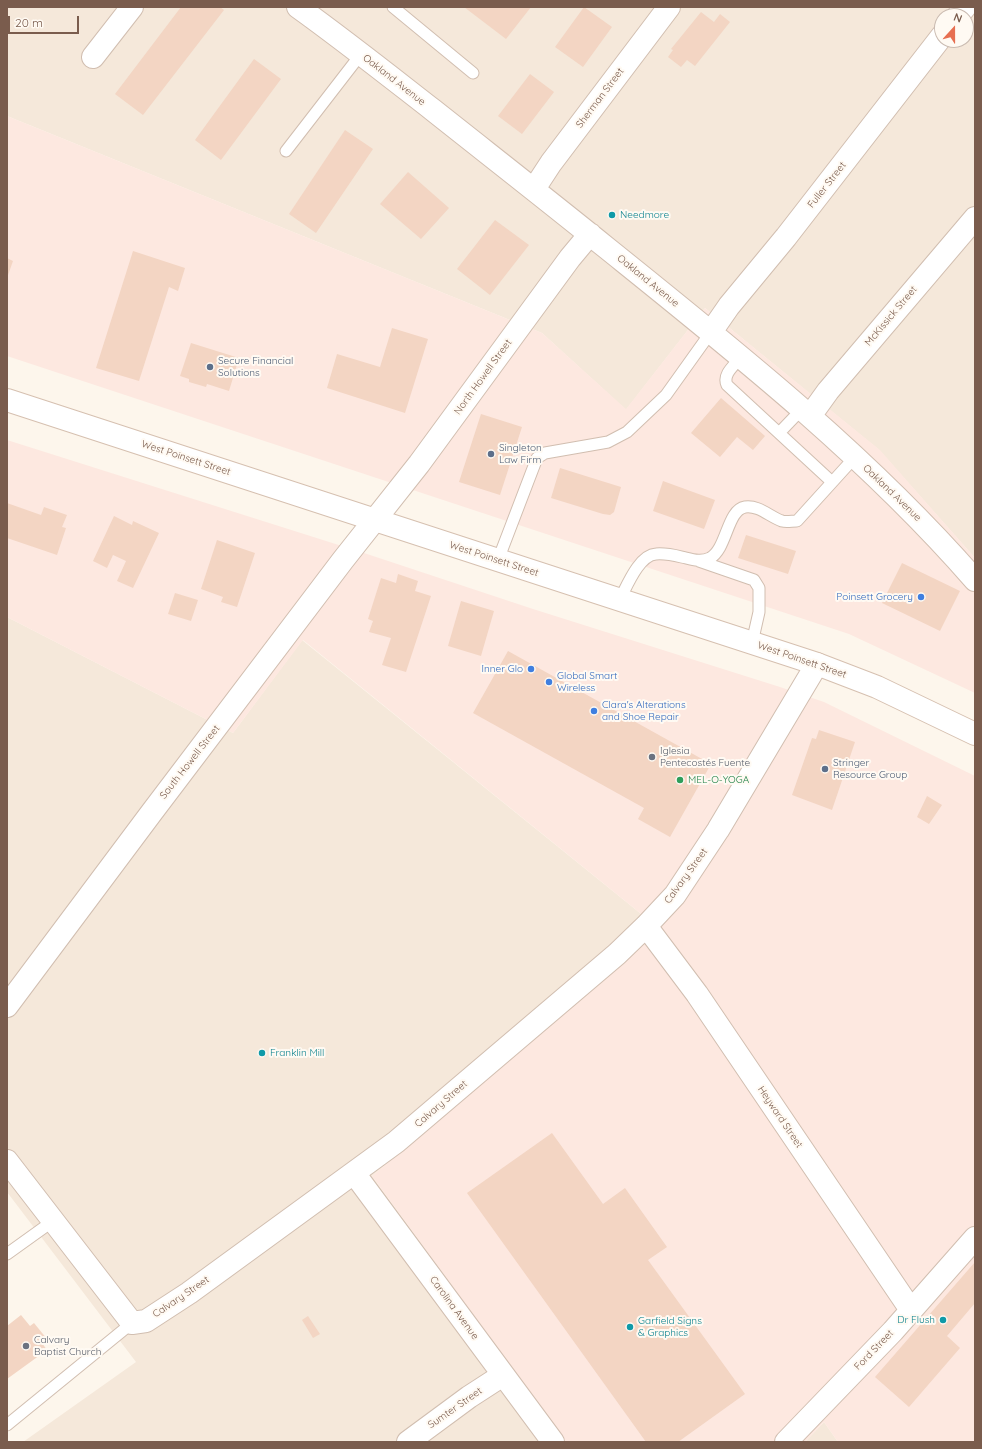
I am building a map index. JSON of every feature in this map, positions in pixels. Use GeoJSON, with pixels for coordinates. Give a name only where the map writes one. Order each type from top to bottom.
{"type":"FeatureCollection","features":[{"type":"Feature","properties":{"kind":"street"},"geometry":{"type":"LineString","coordinates":[[93,57],[132,7]]}},
{"type":"Feature","properties":{"kind":"street","name":"Oakland Avenue"},"geometry":{"type":"LineString","coordinates":[[298,7],[361,54],[534,189],[711,332],[806,412],[881,480],[943,543],[975,580]]}},
{"type":"Feature","properties":{"kind":"street","name":"Sherman Street"},"geometry":{"type":"LineString","coordinates":[[534,189],[550,163],[669,7]]}},
{"type":"Feature","properties":{"kind":"street","name":"Fuller Street"},"geometry":{"type":"LineString","coordinates":[[711,332],[729,306],[786,237],[934,46]]}},
{"type":"Feature","properties":{"kind":"street","name":"McKissick Street"},"geometry":{"type":"LineString","coordinates":[[806,412],[828,391],[975,218]]}},
{"type":"Feature","properties":{"kind":"street","name":"North Howell Street"},"geometry":{"type":"LineString","coordinates":[[375,520],[419,464],[566,264],[590,234]]}},
{"type":"Feature","properties":{"kind":"street","name":"West Poinsett Street"},"geometry":{"type":"LineString","coordinates":[[7,400],[818,664],[877,687],[975,734]]}},
{"type":"Feature","properties":{"kind":"street","name":"South Howell Street"},"geometry":{"type":"LineString","coordinates":[[7,1006],[152,812],[375,520]]}},
{"type":"Feature","properties":{"kind":"street","name":"Calvary Street"},"geometry":{"type":"LineString","coordinates":[[132,1323],[146,1321],[189,1293],[396,1142],[617,954],[646,926],[675,894],[718,830],[818,664]]}},
{"type":"Feature","properties":{"kind":"street","name":"Heyward Street"},"geometry":{"type":"LineString","coordinates":[[646,926],[697,994],[911,1310]]}},
{"type":"Feature","properties":{"kind":"street"},"geometry":{"type":"LineString","coordinates":[[7,1161],[132,1323]]}},
{"type":"Feature","properties":{"kind":"street","name":"Carolina Avenue"},"geometry":{"type":"LineString","coordinates":[[354,1173],[553,1442]]}},
{"type":"Feature","properties":{"kind":"street","name":"Ford Street"},"geometry":{"type":"LineString","coordinates":[[786,1442],[911,1310],[975,1238]]}},
{"type":"Feature","properties":{"kind":"street","name":"Sumter Street"},"geometry":{"type":"LineString","coordinates":[[408,1442],[468,1397],[504,1375]]}},
{"type":"Feature","properties":{"kind":"lane"},"geometry":{"type":"LineString","coordinates":[[393,7],[473,73]]}},
{"type":"Feature","properties":{"kind":"lane"},"geometry":{"type":"LineString","coordinates":[[286,152],[361,54]]}},
{"type":"Feature","properties":{"kind":"lane"},"geometry":{"type":"LineString","coordinates":[[498,560],[537,458],[545,453],[608,442],[627,432],[666,395],[711,332]]}},
{"type":"Feature","properties":{"kind":"lane"},"geometry":{"type":"LineString","coordinates":[[741,357],[726,376],[725,381],[727,385],[832,482]]}},
{"type":"Feature","properties":{"kind":"lane"},"geometry":{"type":"LineString","coordinates":[[779,433],[806,412]]}},
{"type":"Feature","properties":{"kind":"lane"},"geometry":{"type":"LineString","coordinates":[[699,561],[711,558],[719,549],[736,512],[744,507],[756,508],[783,522],[797,521],[855,457]]}},
{"type":"Feature","properties":{"kind":"lane"},"geometry":{"type":"LineString","coordinates":[[620,599],[634,572],[646,557],[655,554],[668,554],[699,561],[754,580],[759,588],[759,612],[752,643]]}},
{"type":"Feature","properties":{"kind":"lane"},"geometry":{"type":"LineString","coordinates":[[7,1254],[54,1221]]}},
{"type":"Feature","properties":{"kind":"lane"},"geometry":{"type":"LineString","coordinates":[[7,1425],[132,1323]]}},
{"type":"Feature","properties":{"kind":"shaded area","name":"Needmore"},"geometry":{"type":"Polygon","coordinates":[[[7,7],[975,7],[975,558],[879,450],[705,308],[626,410],[542,333],[7,116],[7,7]]]}},
{"type":"Feature","properties":{"kind":"shaded area"},"geometry":{"type":"Polygon","coordinates":[[[7,116],[542,333],[626,409],[705,308],[880,450],[975,558],[975,693],[849,634],[7,356],[7,116]]]}},
{"type":"Feature","properties":{"kind":"shaded area"},"geometry":{"type":"Polygon","coordinates":[[[7,440],[364,553],[824,702],[975,776],[975,1442],[838,1442],[824,1422],[805,1442],[566,1442],[372,1176],[661,930],[303,640],[233,733],[7,617],[7,440]]]}},
{"type":"Feature","properties":{"kind":"shaded area","name":"Franklin Mill"},"geometry":{"type":"Polygon","coordinates":[[[7,617],[233,733],[302,640],[661,930],[372,1176],[566,1442],[23,1442],[136,1362],[7,1192],[7,617]]]}},
{"type":"Feature","properties":{"kind":"shaded area"},"geometry":{"type":"Polygon","coordinates":[[[824,1422],[838,1442],[805,1442],[824,1422]]]}},
{"type":"Feature","properties":{"kind":"building"},"geometry":{"type":"Polygon","coordinates":[[[181,7],[220,7],[224,10],[143,115],[115,94],[181,7]]]}},
{"type":"Feature","properties":{"kind":"building"},"geometry":{"type":"Polygon","coordinates":[[[464,7],[531,7],[506,39],[464,7]]]}},
{"type":"Feature","properties":{"kind":"building"},"geometry":{"type":"Polygon","coordinates":[[[584,7],[612,27],[583,67],[555,47],[584,7]]]}},
{"type":"Feature","properties":{"kind":"building"},"geometry":{"type":"Polygon","coordinates":[[[701,12],[714,22],[720,14],[730,22],[695,66],[687,60],[681,67],[668,57],[673,50],[671,49],[701,12]]]}},
{"type":"Feature","properties":{"kind":"building"},"geometry":{"type":"Polygon","coordinates":[[[254,59],[281,79],[221,160],[195,140],[254,59]]]}},
{"type":"Feature","properties":{"kind":"building"},"geometry":{"type":"Polygon","coordinates":[[[530,74],[554,92],[522,134],[498,116],[530,74]]]}},
{"type":"Feature","properties":{"kind":"building"},"geometry":{"type":"Polygon","coordinates":[[[345,130],[373,149],[316,233],[289,214],[345,130]]]}},
{"type":"Feature","properties":{"kind":"building"},"geometry":{"type":"Polygon","coordinates":[[[408,172],[449,208],[421,239],[380,204],[408,172]]]}},
{"type":"Feature","properties":{"kind":"building"},"geometry":{"type":"Polygon","coordinates":[[[495,220],[529,245],[490,295],[457,269],[495,220]]]}},
{"type":"Feature","properties":{"kind":"building"},"geometry":{"type":"Polygon","coordinates":[[[133,251],[185,268],[178,291],[169,287],[139,381],[96,368],[133,251]]]}},
{"type":"Feature","properties":{"kind":"building"},"geometry":{"type":"Polygon","coordinates":[[[7,258],[13,261],[7,278],[7,258]]]}},
{"type":"Feature","properties":{"kind":"building"},"geometry":{"type":"Polygon","coordinates":[[[392,328],[428,339],[405,413],[327,388],[337,354],[380,367],[392,328]]]}},
{"type":"Feature","properties":{"kind":"building","name":"Secure Financial Solutions"},"geometry":{"type":"Polygon","coordinates":[[[191,343],[239,358],[229,391],[207,384],[206,387],[189,382],[189,379],[180,376],[191,343]]]}},
{"type":"Feature","properties":{"kind":"building"},"geometry":{"type":"Polygon","coordinates":[[[721,398],[765,436],[753,450],[737,437],[720,457],[691,433],[721,398]]]}},
{"type":"Feature","properties":{"kind":"building","name":"Singleton Law Firm"},"geometry":{"type":"Polygon","coordinates":[[[481,414],[522,427],[500,495],[459,482],[481,414]]]}},
{"type":"Feature","properties":{"kind":"building"},"geometry":{"type":"Polygon","coordinates":[[[560,468],[621,487],[614,512],[610,515],[603,514],[551,498],[560,468]]]}},
{"type":"Feature","properties":{"kind":"building"},"geometry":{"type":"Polygon","coordinates":[[[663,481],[715,500],[704,529],[653,511],[663,481]]]}},
{"type":"Feature","properties":{"kind":"building"},"geometry":{"type":"Polygon","coordinates":[[[7,503],[41,515],[44,507],[67,515],[62,527],[66,528],[57,555],[7,538],[7,503]]]}},
{"type":"Feature","properties":{"kind":"building"},"geometry":{"type":"Polygon","coordinates":[[[114,516],[132,525],[133,521],[159,533],[133,588],[117,581],[126,561],[113,555],[107,568],[93,561],[114,516]]]}},
{"type":"Feature","properties":{"kind":"building"},"geometry":{"type":"Polygon","coordinates":[[[746,535],[796,551],[788,574],[738,558],[746,535]]]}},
{"type":"Feature","properties":{"kind":"building"},"geometry":{"type":"Polygon","coordinates":[[[217,540],[255,553],[237,607],[221,602],[223,597],[201,589],[217,540]]]}},
{"type":"Feature","properties":{"kind":"building","name":"Poinsett Grocery"},"geometry":{"type":"Polygon","coordinates":[[[902,563],[960,591],[940,631],[882,603],[902,563]]]}},
{"type":"Feature","properties":{"kind":"building"},"geometry":{"type":"Polygon","coordinates":[[[398,574],[418,581],[415,591],[431,596],[406,672],[382,665],[391,638],[369,632],[373,621],[368,619],[381,578],[396,583],[398,574]]]}},
{"type":"Feature","properties":{"kind":"building"},"geometry":{"type":"Polygon","coordinates":[[[175,593],[198,600],[191,621],[168,614],[175,593]]]}},
{"type":"Feature","properties":{"kind":"building"},"geometry":{"type":"Polygon","coordinates":[[[461,601],[494,611],[481,656],[448,646],[461,601]]]}},
{"type":"Feature","properties":{"kind":"building"},"geometry":{"type":"Polygon","coordinates":[[[508,651],[711,764],[670,837],[638,819],[644,808],[473,713],[508,651]]]}},
{"type":"Feature","properties":{"kind":"building"},"geometry":{"type":"Polygon","coordinates":[[[819,730],[855,742],[832,810],[792,795],[812,738],[816,739],[819,730]]]}},
{"type":"Feature","properties":{"kind":"building"},"geometry":{"type":"Polygon","coordinates":[[[927,796],[942,805],[929,824],[917,817],[927,796]]]}},
{"type":"Feature","properties":{"kind":"building","name":"Garfield Signs & Graphics"},"geometry":{"type":"Polygon","coordinates":[[[552,1133],[603,1204],[625,1188],[667,1247],[648,1260],[745,1394],[678,1442],[646,1442],[467,1193],[552,1133]]]}},
{"type":"Feature","properties":{"kind":"building","name":"Dr Flush"},"geometry":{"type":"Polygon","coordinates":[[[975,1262],[975,1303],[947,1336],[960,1348],[909,1407],[875,1377],[975,1262]]]}},
{"type":"Feature","properties":{"kind":"building","name":"Calvary Baptist Church"},"geometry":{"type":"Polygon","coordinates":[[[21,1315],[30,1326],[34,1323],[47,1339],[42,1343],[47,1350],[7,1379],[7,1326],[21,1315]]]}},
{"type":"Feature","properties":{"kind":"building"},"geometry":{"type":"Polygon","coordinates":[[[308,1316],[320,1334],[313,1338],[302,1320],[308,1316]]]}},
{"type":"Feature","properties":{"kind":"place","name":"Needmore"},"geometry":{"type":"Point","coordinates":[612,215]}},
{"type":"Feature","properties":{"kind":"place","name":"Secure Financial Solutions"},"geometry":{"type":"Point","coordinates":[210,367]}},
{"type":"Feature","properties":{"kind":"place","name":"Singleton Law Firm"},"geometry":{"type":"Point","coordinates":[491,454]}},
{"type":"Feature","properties":{"kind":"place","name":"Poinsett Grocery"},"geometry":{"type":"Point","coordinates":[921,597]}},
{"type":"Feature","properties":{"kind":"place","name":"Inner Glo"},"geometry":{"type":"Point","coordinates":[531,669]}},
{"type":"Feature","properties":{"kind":"place","name":"Global Smart Wireless"},"geometry":{"type":"Point","coordinates":[549,682]}},
{"type":"Feature","properties":{"kind":"place","name":"Clara's Alterations and Shoe Repair"},"geometry":{"type":"Point","coordinates":[594,711]}},
{"type":"Feature","properties":{"kind":"place","name":"Iglesia Pentecostés Fuente"},"geometry":{"type":"Point","coordinates":[652,757]}},
{"type":"Feature","properties":{"kind":"place","name":"Stringer Resource Group"},"geometry":{"type":"Point","coordinates":[825,769]}},
{"type":"Feature","properties":{"kind":"place","name":"MEL-O-YOGA"},"geometry":{"type":"Point","coordinates":[680,780]}},
{"type":"Feature","properties":{"kind":"place","name":"Franklin Mill"},"geometry":{"type":"Point","coordinates":[262,1053]}},
{"type":"Feature","properties":{"kind":"place","name":"Dr Flush"},"geometry":{"type":"Point","coordinates":[943,1320]}},
{"type":"Feature","properties":{"kind":"place","name":"Garfield Signs & Graphics"},"geometry":{"type":"Point","coordinates":[630,1327]}},
{"type":"Feature","properties":{"kind":"place","name":"Calvary Baptist Church"},"geometry":{"type":"Point","coordinates":[26,1346]}}]}
